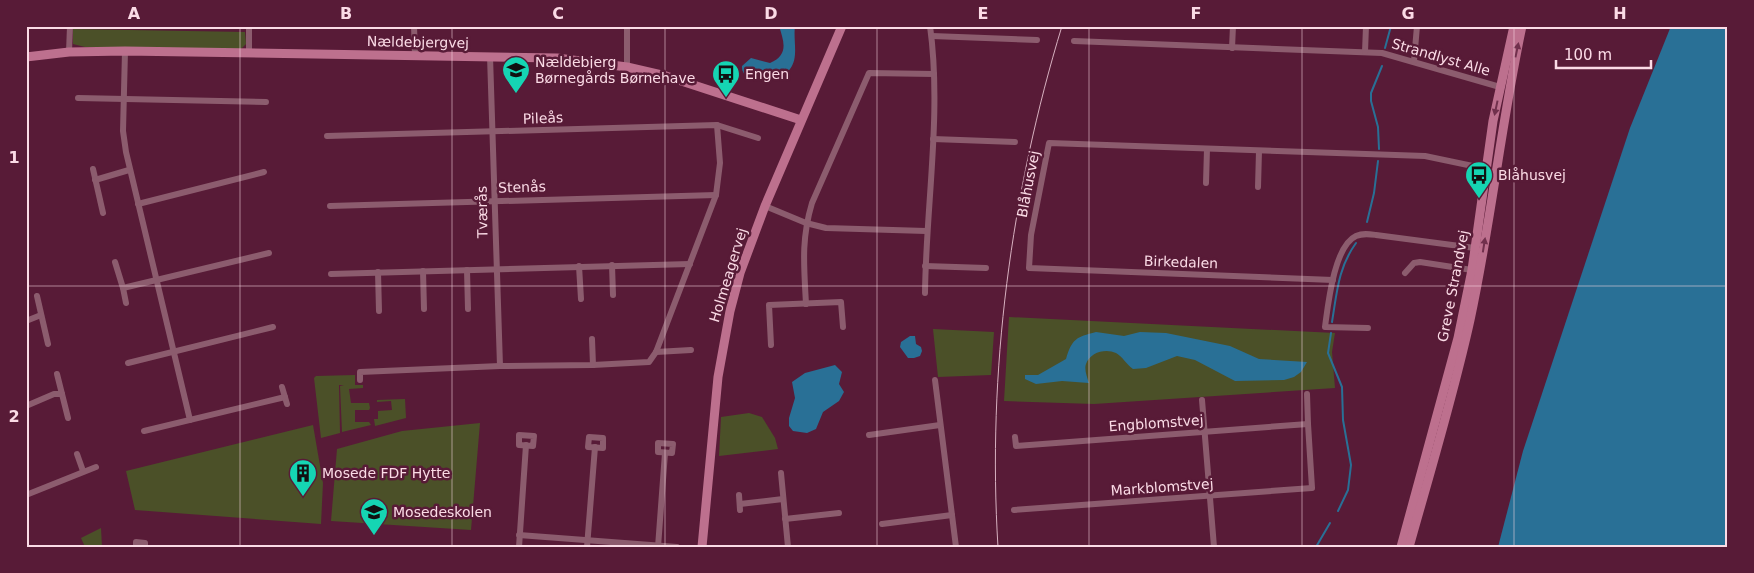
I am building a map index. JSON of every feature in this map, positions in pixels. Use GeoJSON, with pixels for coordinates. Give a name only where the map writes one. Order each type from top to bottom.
{"type":"FeatureCollection","features":[{"type":"Feature","properties":{"kind":"street"},"geometry":{"type":"LineString","coordinates":[[69,52],[70,26]]}},
{"type":"Feature","properties":{"kind":"street"},"geometry":{"type":"LineString","coordinates":[[249,26],[249,53]]}},
{"type":"Feature","properties":{"kind":"street"},"geometry":{"type":"LineString","coordinates":[[414,26],[415,55]]}},
{"type":"Feature","properties":{"kind":"street"},"geometry":{"type":"LineString","coordinates":[[627,26],[627,67]]}},
{"type":"Feature","properties":{"kind":"street","name":"Holmeagervej"},"geometry":{"type":"LineString","coordinates":[[702,547],[722,345],[740,273],[765,206],[842,26]]}},
{"type":"Feature","properties":{"kind":"street"},"geometry":{"type":"LineString","coordinates":[[925,293],[926,231],[934,74],[930,26]]}},
{"type":"Feature","properties":{"kind":"street"},"geometry":{"type":"LineString","coordinates":[[1232,48],[1233,26]]}},
{"type":"Feature","properties":{"kind":"street"},"geometry":{"type":"LineString","coordinates":[[1365,52],[1366,26]]}},
{"type":"Feature","properties":{"kind":"street"},"geometry":{"type":"LineString","coordinates":[[1414,61],[1417,26]]}},
{"type":"Feature","properties":{"kind":"street","name":"Greve Strandvej"},"geometry":{"type":"LineString","coordinates":[[1401,547],[1448,377],[1472,270],[1493,121],[1514,26]]}},
{"type":"Feature","properties":{"kind":"street","name":"Greve Strandvej"},"geometry":{"type":"LineString","coordinates":[[1409,547],[1470,320],[1483,254],[1509,89],[1522,26]]}},
{"type":"Feature","properties":{"kind":"street"},"geometry":{"type":"LineString","coordinates":[[932,36],[1037,40]]}},
{"type":"Feature","properties":{"kind":"street","name":"Strandlyst Alle"},"geometry":{"type":"LineString","coordinates":[[1074,41],[1365,52],[1390,55],[1414,61],[1500,87]]}},
{"type":"Feature","properties":{"kind":"street"},"geometry":{"type":"LineString","coordinates":[[125,51],[123,131],[129,170],[190,420]]}},
{"type":"Feature","properties":{"kind":"street","name":"Nældebjergvej"},"geometry":{"type":"LineString","coordinates":[[26,58],[69,52],[125,51],[557,58],[627,67],[666,76],[802,120]]}},
{"type":"Feature","properties":{"kind":"street","name":"Tværås"},"geometry":{"type":"LineString","coordinates":[[490,56],[500,366]]}},
{"type":"Feature","properties":{"kind":"street"},"geometry":{"type":"LineString","coordinates":[[806,304],[803,251],[806,223],[812,203],[869,73],[934,74]]}},
{"type":"Feature","properties":{"kind":"street"},"geometry":{"type":"LineString","coordinates":[[78,98],[266,102]]}},
{"type":"Feature","properties":{"kind":"street"},"geometry":{"type":"LineString","coordinates":[[360,380],[360,372],[500,366],[646,363],[652,359],[716,195],[720,163],[717,124]]}},
{"type":"Feature","properties":{"kind":"street","name":"Pileås"},"geometry":{"type":"LineString","coordinates":[[327,136],[717,124],[758,138]]}},
{"type":"Feature","properties":{"kind":"street"},"geometry":{"type":"LineString","coordinates":[[932,139],[1015,142]]}},
{"type":"Feature","properties":{"kind":"street","name":"Blåhusvej"},"geometry":{"type":"LineString","coordinates":[[1029,268],[1031,235],[1049,143],[1425,156],[1487,169]]}},
{"type":"Feature","properties":{"kind":"street"},"geometry":{"type":"LineString","coordinates":[[1206,183],[1207,149]]}},
{"type":"Feature","properties":{"kind":"street"},"geometry":{"type":"LineString","coordinates":[[1258,187],[1259,151]]}},
{"type":"Feature","properties":{"kind":"street"},"geometry":{"type":"LineString","coordinates":[[93,170],[103,213]]}},
{"type":"Feature","properties":{"kind":"street"},"geometry":{"type":"LineString","coordinates":[[95,180],[129,170]]}},
{"type":"Feature","properties":{"kind":"street"},"geometry":{"type":"LineString","coordinates":[[138,204],[264,172]]}},
{"type":"Feature","properties":{"kind":"street","name":"Stenås"},"geometry":{"type":"LineString","coordinates":[[330,206],[716,195]]}},
{"type":"Feature","properties":{"kind":"street"},"geometry":{"type":"LineString","coordinates":[[765,206],[806,223],[826,228],[926,231]]}},
{"type":"Feature","properties":{"kind":"street"},"geometry":{"type":"LineString","coordinates":[[1368,328],[1325,327],[1332,280],[1344,249],[1358,235],[1376,235],[1475,248]]}},
{"type":"Feature","properties":{"kind":"street"},"geometry":{"type":"LineString","coordinates":[[123,288],[269,253]]}},
{"type":"Feature","properties":{"kind":"street"},"geometry":{"type":"LineString","coordinates":[[115,262],[126,303]]}},
{"type":"Feature","properties":{"kind":"street"},"geometry":{"type":"LineString","coordinates":[[1405,272],[1414,263],[1420,262],[1472,270]]}},
{"type":"Feature","properties":{"kind":"street"},"geometry":{"type":"LineString","coordinates":[[331,274],[690,264]]}},
{"type":"Feature","properties":{"kind":"street"},"geometry":{"type":"LineString","coordinates":[[612,265],[613,295]]}},
{"type":"Feature","properties":{"kind":"street"},"geometry":{"type":"LineString","coordinates":[[579,266],[582,299]]}},
{"type":"Feature","properties":{"kind":"street"},"geometry":{"type":"LineString","coordinates":[[925,266],[986,268]]}},
{"type":"Feature","properties":{"kind":"street","name":"Birkedalen"},"geometry":{"type":"LineString","coordinates":[[1029,268],[1332,280]]}},
{"type":"Feature","properties":{"kind":"street"},"geometry":{"type":"LineString","coordinates":[[467,270],[468,308]]}},
{"type":"Feature","properties":{"kind":"street"},"geometry":{"type":"LineString","coordinates":[[423,271],[424,309]]}},
{"type":"Feature","properties":{"kind":"street"},"geometry":{"type":"LineString","coordinates":[[378,272],[379,311]]}},
{"type":"Feature","properties":{"kind":"street"},"geometry":{"type":"LineString","coordinates":[[37,296],[48,344]]}},
{"type":"Feature","properties":{"kind":"street"},"geometry":{"type":"LineString","coordinates":[[771,345],[770,305],[842,302],[843,327]]}},
{"type":"Feature","properties":{"kind":"street"},"geometry":{"type":"LineString","coordinates":[[26,321],[41,315]]}},
{"type":"Feature","properties":{"kind":"street"},"geometry":{"type":"LineString","coordinates":[[128,363],[174,350],[273,327]]}},
{"type":"Feature","properties":{"kind":"street"},"geometry":{"type":"LineString","coordinates":[[592,339],[593,365]]}},
{"type":"Feature","properties":{"kind":"street"},"geometry":{"type":"LineString","coordinates":[[656,352],[691,350]]}},
{"type":"Feature","properties":{"kind":"street"},"geometry":{"type":"LineString","coordinates":[[56,374],[68,418]]}},
{"type":"Feature","properties":{"kind":"street"},"geometry":{"type":"LineString","coordinates":[[935,380],[956,547]]}},
{"type":"Feature","properties":{"kind":"street"},"geometry":{"type":"LineString","coordinates":[[144,431],[286,400],[282,387]]}},
{"type":"Feature","properties":{"kind":"street"},"geometry":{"type":"LineString","coordinates":[[26,406],[54,394],[62,394]]}},
{"type":"Feature","properties":{"kind":"street"},"geometry":{"type":"LineString","coordinates":[[1307,394],[1308,424]]}},
{"type":"Feature","properties":{"kind":"street"},"geometry":{"type":"LineString","coordinates":[[1202,400],[1214,547]]}},
{"type":"Feature","properties":{"kind":"street","name":"Engblomstvej"},"geometry":{"type":"LineString","coordinates":[[1015,437],[1016,446],[1308,424]]}},
{"type":"Feature","properties":{"kind":"street","name":"Markblomstvej"},"geometry":{"type":"LineString","coordinates":[[1014,510],[1312,488],[1308,424]]}},
{"type":"Feature","properties":{"kind":"street"},"geometry":{"type":"LineString","coordinates":[[869,435],[940,425]]}},
{"type":"Feature","properties":{"kind":"street"},"geometry":{"type":"LineString","coordinates":[[519,547],[526,446]]}},
{"type":"Feature","properties":{"kind":"street"},"geometry":{"type":"LineString","coordinates":[[588,543],[595,447]]}},
{"type":"Feature","properties":{"kind":"street"},"geometry":{"type":"LineString","coordinates":[[658,546],[665,453]]}},
{"type":"Feature","properties":{"kind":"street"},"geometry":{"type":"LineString","coordinates":[[77,454],[82,471]]}},
{"type":"Feature","properties":{"kind":"street"},"geometry":{"type":"LineString","coordinates":[[26,495],[96,467]]}},
{"type":"Feature","properties":{"kind":"street"},"geometry":{"type":"LineString","coordinates":[[781,473],[788,547]]}},
{"type":"Feature","properties":{"kind":"street"},"geometry":{"type":"LineString","coordinates":[[739,495],[740,507],[783,499]]}},
{"type":"Feature","properties":{"kind":"street"},"geometry":{"type":"LineString","coordinates":[[785,519],[839,513]]}},
{"type":"Feature","properties":{"kind":"street"},"geometry":{"type":"LineString","coordinates":[[882,524],[952,515]]}},
{"type":"Feature","properties":{"kind":"street"},"geometry":{"type":"LineString","coordinates":[[520,535],[588,543],[677,547]]}},
{"type":"Feature","properties":{"kind":"street"},"geometry":{"type":"LineString","coordinates":[[136,547],[136,542],[145,543],[145,547]]}},
{"type":"Feature","properties":{"kind":"green space"},"geometry":{"type":"Polygon","coordinates":[[[73,29],[245,32],[246,44],[241,49],[85,47],[73,44],[73,29]]]}},
{"type":"Feature","properties":{"kind":"green space"},"geometry":{"type":"Polygon","coordinates":[[[1009,317],[1335,333],[1332,352],[1335,388],[1094,404],[1004,401],[1009,317]]]}},
{"type":"Feature","properties":{"kind":"green space"},"geometry":{"type":"Polygon","coordinates":[[[933,329],[994,332],[991,375],[938,377],[933,329]]]}},
{"type":"Feature","properties":{"kind":"green space"},"geometry":{"type":"Polygon","coordinates":[[[355,375],[355,385],[363,385],[363,388],[349,389],[351,403],[369,403],[370,408],[369,410],[355,410],[355,422],[369,422],[371,425],[342,432],[340,386],[344,385],[339,385],[340,433],[321,438],[314,378],[316,376],[355,375]]]}},
{"type":"Feature","properties":{"kind":"green space"},"geometry":{"type":"Polygon","coordinates":[[[405,399],[406,418],[375,426],[374,419],[378,419],[378,411],[392,410],[391,401],[377,402],[377,400],[405,399]]]}},
{"type":"Feature","properties":{"kind":"green space"},"geometry":{"type":"Polygon","coordinates":[[[749,413],[762,417],[775,438],[778,449],[719,456],[721,417],[749,413]]]}},
{"type":"Feature","properties":{"kind":"green space"},"geometry":{"type":"Polygon","coordinates":[[[480,423],[471,530],[331,521],[337,449],[402,431],[480,423]]]}},
{"type":"Feature","properties":{"kind":"green space"},"geometry":{"type":"Polygon","coordinates":[[[313,425],[323,483],[321,524],[135,510],[126,471],[313,425]]]}},
{"type":"Feature","properties":{"kind":"green space"},"geometry":{"type":"Polygon","coordinates":[[[101,528],[102,547],[85,547],[81,538],[101,528]]]}},
{"type":"Feature","properties":{"kind":"water"},"geometry":{"type":"Polygon","coordinates":[[[779,26],[795,26],[793,65],[786,73],[771,79],[762,80],[748,77],[743,72],[742,66],[751,58],[770,63],[776,60],[783,52],[784,48],[779,26]]]}},
{"type":"Feature","properties":{"kind":"water"},"geometry":{"type":"Polygon","coordinates":[[[1671,26],[1728,26],[1728,547],[1498,547],[1523,451],[1630,128],[1671,26]]]}},
{"type":"Feature","properties":{"kind":"water"},"geometry":{"type":"Polygon","coordinates":[[[1096,332],[1124,336],[1140,332],[1166,333],[1230,346],[1259,359],[1307,362],[1301,372],[1294,377],[1284,380],[1235,381],[1195,360],[1177,356],[1146,368],[1133,369],[1116,353],[1103,351],[1091,357],[1085,366],[1089,383],[1062,381],[1036,384],[1025,379],[1025,375],[1038,375],[1066,359],[1070,347],[1079,337],[1096,332]]]}},
{"type":"Feature","properties":{"kind":"water"},"geometry":{"type":"Polygon","coordinates":[[[910,336],[915,336],[916,344],[921,347],[922,351],[920,356],[914,358],[908,358],[900,347],[901,342],[910,336]]]}},
{"type":"Feature","properties":{"kind":"water"},"geometry":{"type":"Polygon","coordinates":[[[835,365],[842,372],[839,384],[844,392],[839,401],[823,412],[816,429],[807,433],[793,431],[789,426],[789,418],[795,398],[792,382],[805,373],[835,365]]]}},
{"type":"Feature","properties":{"kind":"waterway"},"geometry":{"type":"LineString","coordinates":[[1385,48],[1391,26]]}},
{"type":"Feature","properties":{"kind":"waterway"},"geometry":{"type":"LineString","coordinates":[[1379,149],[1378,127],[1371,101],[1371,93],[1382,66]]}},
{"type":"Feature","properties":{"kind":"waterway"},"geometry":{"type":"LineString","coordinates":[[1367,222],[1374,193],[1378,161]]}},
{"type":"Feature","properties":{"kind":"waterway"},"geometry":{"type":"LineString","coordinates":[[1332,322],[1342,271],[1356,243]]}},
{"type":"Feature","properties":{"kind":"waterway"},"geometry":{"type":"LineString","coordinates":[[1331,333],[1328,353],[1342,387],[1343,420],[1351,465],[1348,490],[1338,511]]}},
{"type":"Feature","properties":{"kind":"waterway"},"geometry":{"type":"LineString","coordinates":[[1316,547],[1330,523]]}},
{"type":"Feature","properties":{"kind":"tram line"},"geometry":{"type":"LineString","coordinates":[[998,547],[996,415],[1000,349],[1007,284],[1016,218],[1029,153],[1044,89],[1062,26]]}},
{"type":"Feature","properties":{"kind":"place","name":"Nældebjerg Børnegårds Børnehave"},"geometry":{"type":"Point","coordinates":[516,94]}},
{"type":"Feature","properties":{"kind":"place","name":"Engen"},"geometry":{"type":"Point","coordinates":[726,98]}},
{"type":"Feature","properties":{"kind":"place","name":"Blåhusvej"},"geometry":{"type":"Point","coordinates":[1479,199]}},
{"type":"Feature","properties":{"kind":"place","name":"Mosede FDF Hytte"},"geometry":{"type":"Point","coordinates":[303,497]}},
{"type":"Feature","properties":{"kind":"place","name":"Mosedeskolen"},"geometry":{"type":"Point","coordinates":[374,536]}}]}
